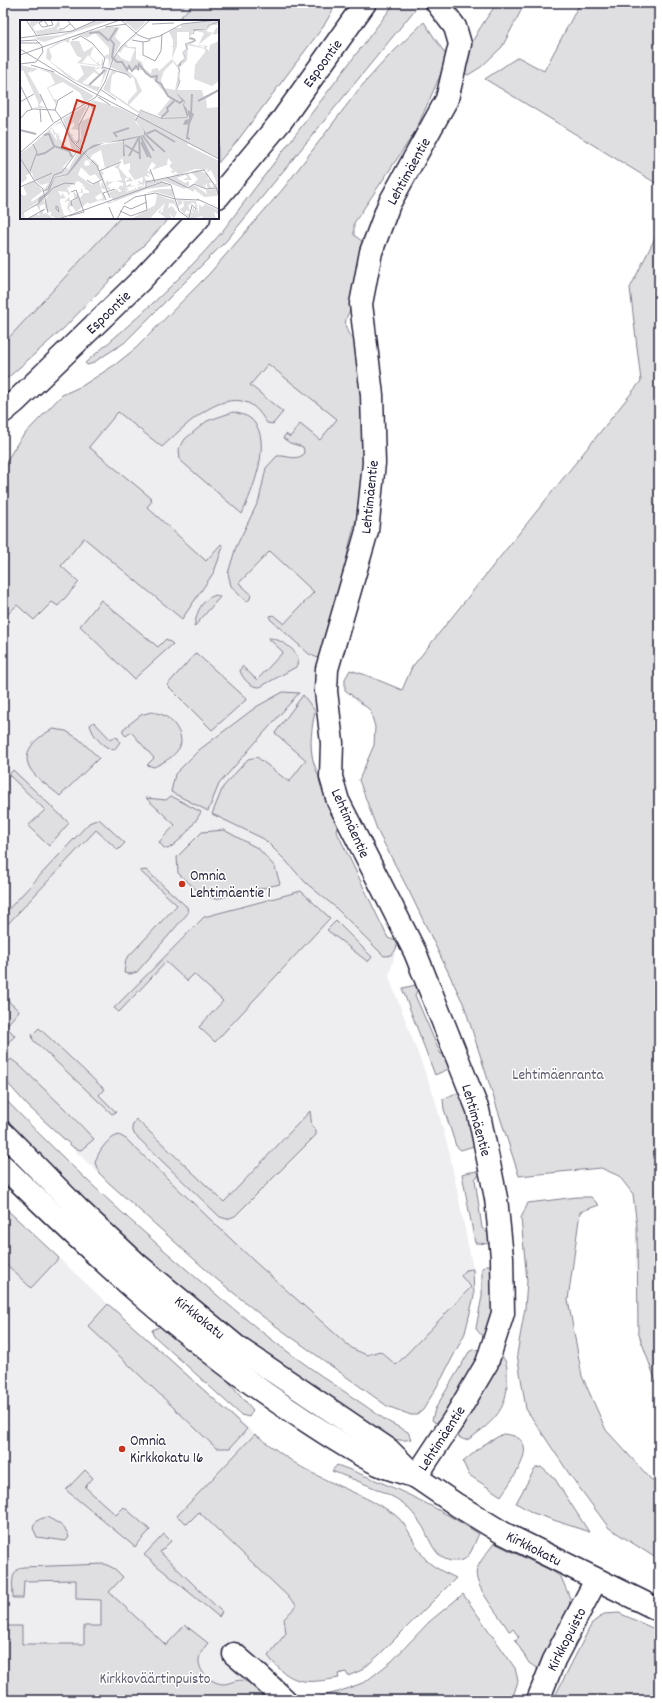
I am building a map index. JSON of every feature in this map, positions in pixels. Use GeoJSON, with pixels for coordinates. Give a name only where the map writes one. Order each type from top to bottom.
{"type":"FeatureCollection","features":[{"type":"Feature","properties":{"kind":"main road","name":"Espoontie"},"geometry":{"type":"LineString","coordinates":[[219,196],[282,120],[365,3]]}},
{"type":"Feature","properties":{"kind":"main road","name":"Lehtimäentie"},"geometry":{"type":"LineString","coordinates":[[416,1477],[454,1419],[487,1363],[504,1313],[502,1257],[496,1198],[478,1110],[446,1027],[415,952],[338,801],[331,777],[332,743],[326,691],[327,669],[368,524],[374,463],[372,403],[361,304],[371,252],[389,204],[448,99],[460,44],[455,27],[437,3]]}},
{"type":"Feature","properties":{"kind":"main road","name":"Espoontie"},"geometry":{"type":"LineString","coordinates":[[7,410],[141,280],[198,219]]}},
{"type":"Feature","properties":{"kind":"main road","name":"Kirkkokatu"},"geometry":{"type":"LineString","coordinates":[[3,1133],[78,1209],[138,1265],[237,1347],[388,1449],[416,1477],[457,1505],[503,1533],[659,1610]]}},
{"type":"Feature","properties":{"kind":"main road","name":"Kirkkokatu"},"geometry":{"type":"LineString","coordinates":[[3,1166],[66,1228],[125,1281],[225,1363],[268,1395],[334,1439],[379,1464],[416,1477]]}},
{"type":"Feature","properties":{"kind":"main road","name":"Kirkkopuisto"},"geometry":{"type":"LineString","coordinates":[[538,1700],[554,1660],[596,1580]]}},
{"type":"Feature","properties":{"kind":"main road"},"geometry":{"type":"LineString","coordinates":[[234,1654],[285,1700]]}},
{"type":"Feature","properties":{"kind":"shaded area"},"geometry":{"type":"Polygon","coordinates":[[[3,3],[194,3],[178,20],[20,20],[20,219],[119,219],[3,344],[3,3]]]}},
{"type":"Feature","properties":{"kind":"shaded area","name":"Omnia Lehtimäentie 1"},"geometry":{"type":"Polygon","coordinates":[[[211,320],[319,349],[363,493],[350,542],[325,658],[311,735],[313,759],[324,789],[339,820],[336,830],[388,938],[398,942],[389,977],[434,1096],[449,1151],[473,1269],[474,1296],[465,1333],[442,1378],[423,1410],[417,1415],[411,1415],[387,1406],[262,1316],[214,1277],[109,1183],[28,1106],[3,1078],[3,467],[20,439],[62,395],[211,320]]]}},
{"type":"Feature","properties":{"kind":"shaded area","name":"Omnia Kirkkokatu 16"},"geometry":{"type":"Polygon","coordinates":[[[3,1206],[108,1304],[255,1434],[226,1464],[326,1610],[252,1684],[230,1700],[3,1661],[3,1206]]]}},
{"type":"Feature","properties":{"kind":"green space"},"geometry":{"type":"Polygon","coordinates":[[[194,3],[337,3],[323,27],[238,140],[219,162],[219,20],[178,20],[194,3]]]}},
{"type":"Feature","properties":{"kind":"green space"},"geometry":{"type":"Polygon","coordinates":[[[416,3],[417,7],[227,240],[124,343],[87,365],[85,363],[173,284],[221,233],[394,4],[416,3]]]}},
{"type":"Feature","properties":{"kind":"green space"},"geometry":{"type":"Polygon","coordinates":[[[497,3],[525,3],[502,47],[481,67],[468,75],[465,73],[466,63],[471,45],[475,36],[497,3]]]}},
{"type":"Feature","properties":{"kind":"green space"},"geometry":{"type":"Polygon","coordinates":[[[580,3],[659,3],[659,185],[485,79],[518,57],[544,71],[580,3]]]}},
{"type":"Feature","properties":{"kind":"green space"},"geometry":{"type":"Polygon","coordinates":[[[424,22],[448,58],[415,132],[354,223],[354,235],[363,242],[365,253],[352,308],[346,319],[346,325],[349,334],[353,339],[363,346],[366,393],[363,493],[350,542],[337,608],[320,659],[309,654],[270,619],[270,616],[273,615],[284,624],[314,592],[270,551],[239,583],[251,594],[250,599],[246,602],[231,586],[228,573],[236,547],[259,500],[266,468],[277,456],[297,458],[303,455],[303,447],[290,443],[283,438],[286,434],[290,437],[300,424],[320,440],[337,419],[268,364],[250,385],[283,412],[273,424],[267,423],[257,409],[248,403],[237,400],[225,402],[213,406],[201,413],[162,447],[118,412],[89,447],[150,497],[152,501],[147,507],[206,561],[221,544],[223,547],[214,572],[182,619],[84,538],[61,566],[79,582],[58,606],[52,602],[34,620],[17,605],[3,619],[3,467],[20,439],[62,395],[82,386],[116,364],[136,348],[209,274],[283,189],[359,89],[386,59],[424,22]]]}},
{"type":"Feature","properties":{"kind":"green space"},"geometry":{"type":"Polygon","coordinates":[[[119,219],[169,219],[63,329],[3,382],[3,344],[119,219]]]}},
{"type":"Feature","properties":{"kind":"green space","name":"Lehtimäenranta"},"geometry":{"type":"Polygon","coordinates":[[[659,230],[659,1390],[638,1332],[637,1227],[633,1194],[619,1176],[601,1168],[519,1176],[464,1005],[410,893],[378,832],[359,780],[374,745],[375,727],[370,710],[345,690],[345,679],[350,670],[402,690],[412,667],[641,381],[630,288],[659,230]]]}},
{"type":"Feature","properties":{"kind":"green space"},"geometry":{"type":"Polygon","coordinates":[[[233,412],[246,416],[253,421],[259,430],[261,441],[259,467],[251,493],[242,514],[180,460],[179,449],[185,439],[207,421],[233,412]]]}},
{"type":"Feature","properties":{"kind":"green space"},"geometry":{"type":"Polygon","coordinates":[[[216,595],[220,597],[194,627],[200,608],[206,600],[216,595]]]}},
{"type":"Feature","properties":{"kind":"green space"},"geometry":{"type":"Polygon","coordinates":[[[101,600],[158,647],[166,639],[173,644],[134,679],[80,626],[101,600]]]}},
{"type":"Feature","properties":{"kind":"green space"},"geometry":{"type":"Polygon","coordinates":[[[268,638],[284,643],[291,648],[297,656],[298,662],[296,667],[260,687],[256,687],[243,677],[240,671],[242,666],[257,680],[283,652],[268,638]]]}},
{"type":"Feature","properties":{"kind":"green space"},"geometry":{"type":"Polygon","coordinates":[[[196,653],[247,699],[212,730],[167,685],[196,653]]]}},
{"type":"Feature","properties":{"kind":"green space"},"geometry":{"type":"Polygon","coordinates":[[[283,692],[299,693],[219,784],[208,811],[171,792],[175,774],[199,750],[256,707],[283,692]]]}},
{"type":"Feature","properties":{"kind":"green space"},"geometry":{"type":"Polygon","coordinates":[[[303,695],[315,711],[311,736],[313,760],[318,776],[339,820],[336,830],[388,938],[398,942],[395,950],[390,955],[384,956],[334,906],[306,883],[264,839],[212,814],[223,787],[248,759],[257,757],[289,782],[306,760],[275,733],[303,695]]]}},
{"type":"Feature","properties":{"kind":"green space"},"geometry":{"type":"Polygon","coordinates":[[[151,712],[162,715],[172,721],[178,729],[181,738],[180,747],[175,754],[154,767],[147,765],[154,758],[131,732],[126,736],[123,733],[123,729],[141,715],[151,712]]]}},
{"type":"Feature","properties":{"kind":"green space"},"geometry":{"type":"Polygon","coordinates":[[[94,722],[110,739],[115,737],[118,738],[120,742],[114,750],[102,744],[93,733],[90,725],[94,722]]]}},
{"type":"Feature","properties":{"kind":"green space"},"geometry":{"type":"Polygon","coordinates":[[[53,729],[66,731],[79,739],[99,758],[60,796],[31,770],[27,757],[28,751],[36,741],[41,736],[53,729]]]}},
{"type":"Feature","properties":{"kind":"green space"},"geometry":{"type":"Polygon","coordinates":[[[13,770],[69,823],[49,846],[28,826],[45,810],[9,775],[13,770]]]}},
{"type":"Feature","properties":{"kind":"green space"},"geometry":{"type":"Polygon","coordinates":[[[171,796],[201,812],[187,832],[168,849],[164,848],[159,842],[175,825],[146,798],[166,800],[171,796]]]}},
{"type":"Feature","properties":{"kind":"green space"},"geometry":{"type":"Polygon","coordinates":[[[99,819],[125,843],[118,850],[96,830],[3,929],[3,915],[89,823],[99,819]]]}},
{"type":"Feature","properties":{"kind":"green space"},"geometry":{"type":"Polygon","coordinates":[[[224,830],[259,849],[275,867],[280,884],[215,899],[200,893],[178,873],[177,857],[202,832],[224,830]]]}},
{"type":"Feature","properties":{"kind":"green space"},"geometry":{"type":"Polygon","coordinates":[[[146,870],[187,907],[188,913],[137,972],[130,974],[124,973],[126,959],[177,905],[140,871],[146,870]]]}},
{"type":"Feature","properties":{"kind":"green space"},"geometry":{"type":"Polygon","coordinates":[[[301,891],[330,918],[215,1042],[199,1027],[223,1001],[194,974],[187,981],[166,962],[119,1012],[114,1008],[204,917],[301,891]]]}},
{"type":"Feature","properties":{"kind":"green space"},"geometry":{"type":"Polygon","coordinates":[[[336,921],[372,957],[368,962],[327,930],[336,921]]]}},
{"type":"Feature","properties":{"kind":"green space"},"geometry":{"type":"Polygon","coordinates":[[[420,984],[415,995],[440,1053],[452,1059],[455,1066],[435,1075],[403,991],[403,988],[420,984]]]}},
{"type":"Feature","properties":{"kind":"green space"},"geometry":{"type":"Polygon","coordinates":[[[3,996],[19,1011],[6,1026],[15,1036],[3,1047],[3,996]]]}},
{"type":"Feature","properties":{"kind":"green space"},"geometry":{"type":"Polygon","coordinates":[[[39,1028],[104,1089],[99,1095],[116,1112],[112,1114],[33,1040],[32,1035],[39,1028]]]}},
{"type":"Feature","properties":{"kind":"green space"},"geometry":{"type":"Polygon","coordinates":[[[11,1059],[63,1107],[94,1139],[81,1150],[74,1148],[28,1106],[3,1078],[3,1068],[11,1059]]]}},
{"type":"Feature","properties":{"kind":"green space"},"geometry":{"type":"Polygon","coordinates":[[[454,1094],[464,1094],[477,1145],[461,1150],[456,1146],[444,1109],[443,1099],[454,1094]]]}},
{"type":"Feature","properties":{"kind":"green space"},"geometry":{"type":"Polygon","coordinates":[[[3,1097],[65,1159],[161,1248],[277,1344],[387,1421],[408,1432],[411,1439],[397,1440],[383,1434],[245,1344],[178,1290],[21,1142],[3,1122],[3,1097]]]}},
{"type":"Feature","properties":{"kind":"green space"},"geometry":{"type":"Polygon","coordinates":[[[310,1111],[312,1127],[316,1131],[316,1135],[235,1216],[227,1219],[220,1217],[134,1134],[132,1127],[136,1119],[224,1202],[310,1111]]]}},
{"type":"Feature","properties":{"kind":"green space"},"geometry":{"type":"Polygon","coordinates":[[[119,1135],[126,1139],[254,1261],[341,1339],[353,1349],[367,1355],[380,1351],[396,1365],[471,1287],[461,1276],[466,1270],[473,1269],[474,1296],[465,1333],[442,1378],[423,1410],[417,1415],[411,1415],[387,1406],[262,1316],[214,1277],[109,1183],[99,1173],[95,1163],[98,1154],[107,1142],[119,1135]]]}},
{"type":"Feature","properties":{"kind":"green space"},"geometry":{"type":"Polygon","coordinates":[[[483,1171],[475,1179],[482,1228],[492,1237],[493,1244],[475,1243],[462,1174],[483,1171]]]}},
{"type":"Feature","properties":{"kind":"green space"},"geometry":{"type":"Polygon","coordinates":[[[577,1197],[591,1197],[599,1205],[580,1212],[568,1300],[582,1376],[606,1430],[659,1488],[659,1560],[609,1528],[570,1475],[526,1409],[517,1354],[525,1308],[527,1281],[521,1218],[528,1203],[577,1197]]]}},
{"type":"Feature","properties":{"kind":"green space"},"geometry":{"type":"Polygon","coordinates":[[[3,1206],[59,1258],[31,1288],[3,1261],[3,1206]]]}},
{"type":"Feature","properties":{"kind":"green space"},"geometry":{"type":"Polygon","coordinates":[[[487,1265],[491,1265],[493,1313],[487,1336],[480,1334],[476,1328],[482,1296],[482,1268],[487,1265]]]}},
{"type":"Feature","properties":{"kind":"green space"},"geometry":{"type":"Polygon","coordinates":[[[108,1304],[247,1429],[230,1448],[216,1448],[88,1326],[108,1304]]]}},
{"type":"Feature","properties":{"kind":"green space"},"geometry":{"type":"Polygon","coordinates":[[[161,1326],[216,1367],[253,1410],[249,1417],[241,1415],[153,1335],[152,1330],[161,1326]]]}},
{"type":"Feature","properties":{"kind":"green space"},"geometry":{"type":"Polygon","coordinates":[[[474,1349],[481,1351],[438,1423],[434,1422],[432,1420],[435,1409],[469,1352],[474,1349]]]}},
{"type":"Feature","properties":{"kind":"green space"},"geometry":{"type":"Polygon","coordinates":[[[500,1355],[505,1361],[507,1368],[506,1396],[503,1405],[486,1426],[469,1439],[465,1440],[458,1437],[500,1355]]]}},
{"type":"Feature","properties":{"kind":"green space"},"geometry":{"type":"Polygon","coordinates":[[[255,1434],[301,1467],[366,1498],[394,1514],[403,1523],[426,1560],[438,1569],[456,1578],[379,1655],[362,1670],[348,1676],[346,1672],[338,1674],[339,1678],[316,1681],[299,1680],[284,1673],[276,1666],[268,1656],[286,1633],[284,1619],[297,1605],[199,1512],[187,1524],[177,1516],[255,1434]]]}},
{"type":"Feature","properties":{"kind":"green space"},"geometry":{"type":"Polygon","coordinates":[[[503,1434],[516,1437],[523,1442],[524,1450],[523,1459],[518,1469],[501,1496],[469,1475],[463,1462],[483,1445],[503,1434]]]}},
{"type":"Feature","properties":{"kind":"green space"},"geometry":{"type":"Polygon","coordinates":[[[337,1465],[410,1495],[462,1523],[479,1534],[468,1556],[460,1561],[447,1560],[442,1557],[433,1547],[421,1524],[403,1503],[378,1490],[332,1471],[337,1465]]]}},
{"type":"Feature","properties":{"kind":"green space"},"geometry":{"type":"Polygon","coordinates":[[[541,1467],[555,1479],[589,1532],[533,1513],[516,1503],[533,1472],[536,1468],[541,1467]]]}},
{"type":"Feature","properties":{"kind":"green space"},"geometry":{"type":"Polygon","coordinates":[[[85,1470],[93,1478],[85,1487],[116,1515],[124,1507],[150,1530],[135,1547],[66,1490],[85,1470]]]}},
{"type":"Feature","properties":{"kind":"green space"},"geometry":{"type":"Polygon","coordinates":[[[47,1517],[66,1530],[69,1537],[66,1541],[37,1537],[33,1528],[35,1523],[42,1518],[47,1517]]]}},
{"type":"Feature","properties":{"kind":"green space"},"geometry":{"type":"Polygon","coordinates":[[[164,1534],[171,1541],[160,1552],[222,1612],[219,1617],[144,1555],[164,1534]]]}},
{"type":"Feature","properties":{"kind":"green space"},"geometry":{"type":"Polygon","coordinates":[[[494,1543],[552,1571],[561,1577],[570,1598],[569,1609],[538,1669],[529,1663],[515,1640],[519,1637],[513,1629],[509,1631],[482,1592],[478,1583],[476,1575],[478,1566],[494,1543]]]}},
{"type":"Feature","properties":{"kind":"green space","name":"Kirkkoväärtinpuisto"},"geometry":{"type":"Polygon","coordinates":[[[105,1564],[115,1569],[123,1577],[109,1592],[166,1645],[185,1625],[208,1643],[199,1659],[199,1664],[206,1676],[214,1682],[223,1684],[240,1680],[249,1682],[269,1700],[3,1700],[3,1626],[22,1626],[22,1644],[84,1644],[84,1626],[101,1626],[101,1600],[76,1599],[76,1580],[24,1581],[23,1598],[13,1598],[12,1584],[16,1572],[23,1567],[105,1564]]]}},
{"type":"Feature","properties":{"kind":"green space"},"geometry":{"type":"Polygon","coordinates":[[[463,1594],[515,1668],[518,1681],[512,1700],[315,1700],[313,1698],[338,1692],[365,1682],[392,1661],[429,1622],[463,1594]]]}},
{"type":"Feature","properties":{"kind":"green space"},"geometry":{"type":"Polygon","coordinates":[[[619,1613],[659,1631],[659,1700],[553,1700],[592,1623],[604,1614],[619,1613]]]}},
{"type":"Feature","properties":{"kind":"place","name":"Omnia Lehtimäentie 1"},"geometry":{"type":"Point","coordinates":[182,884]}},
{"type":"Feature","properties":{"kind":"place","name":"Omnia Kirkkokatu 16"},"geometry":{"type":"Point","coordinates":[122,1449]}}]}
